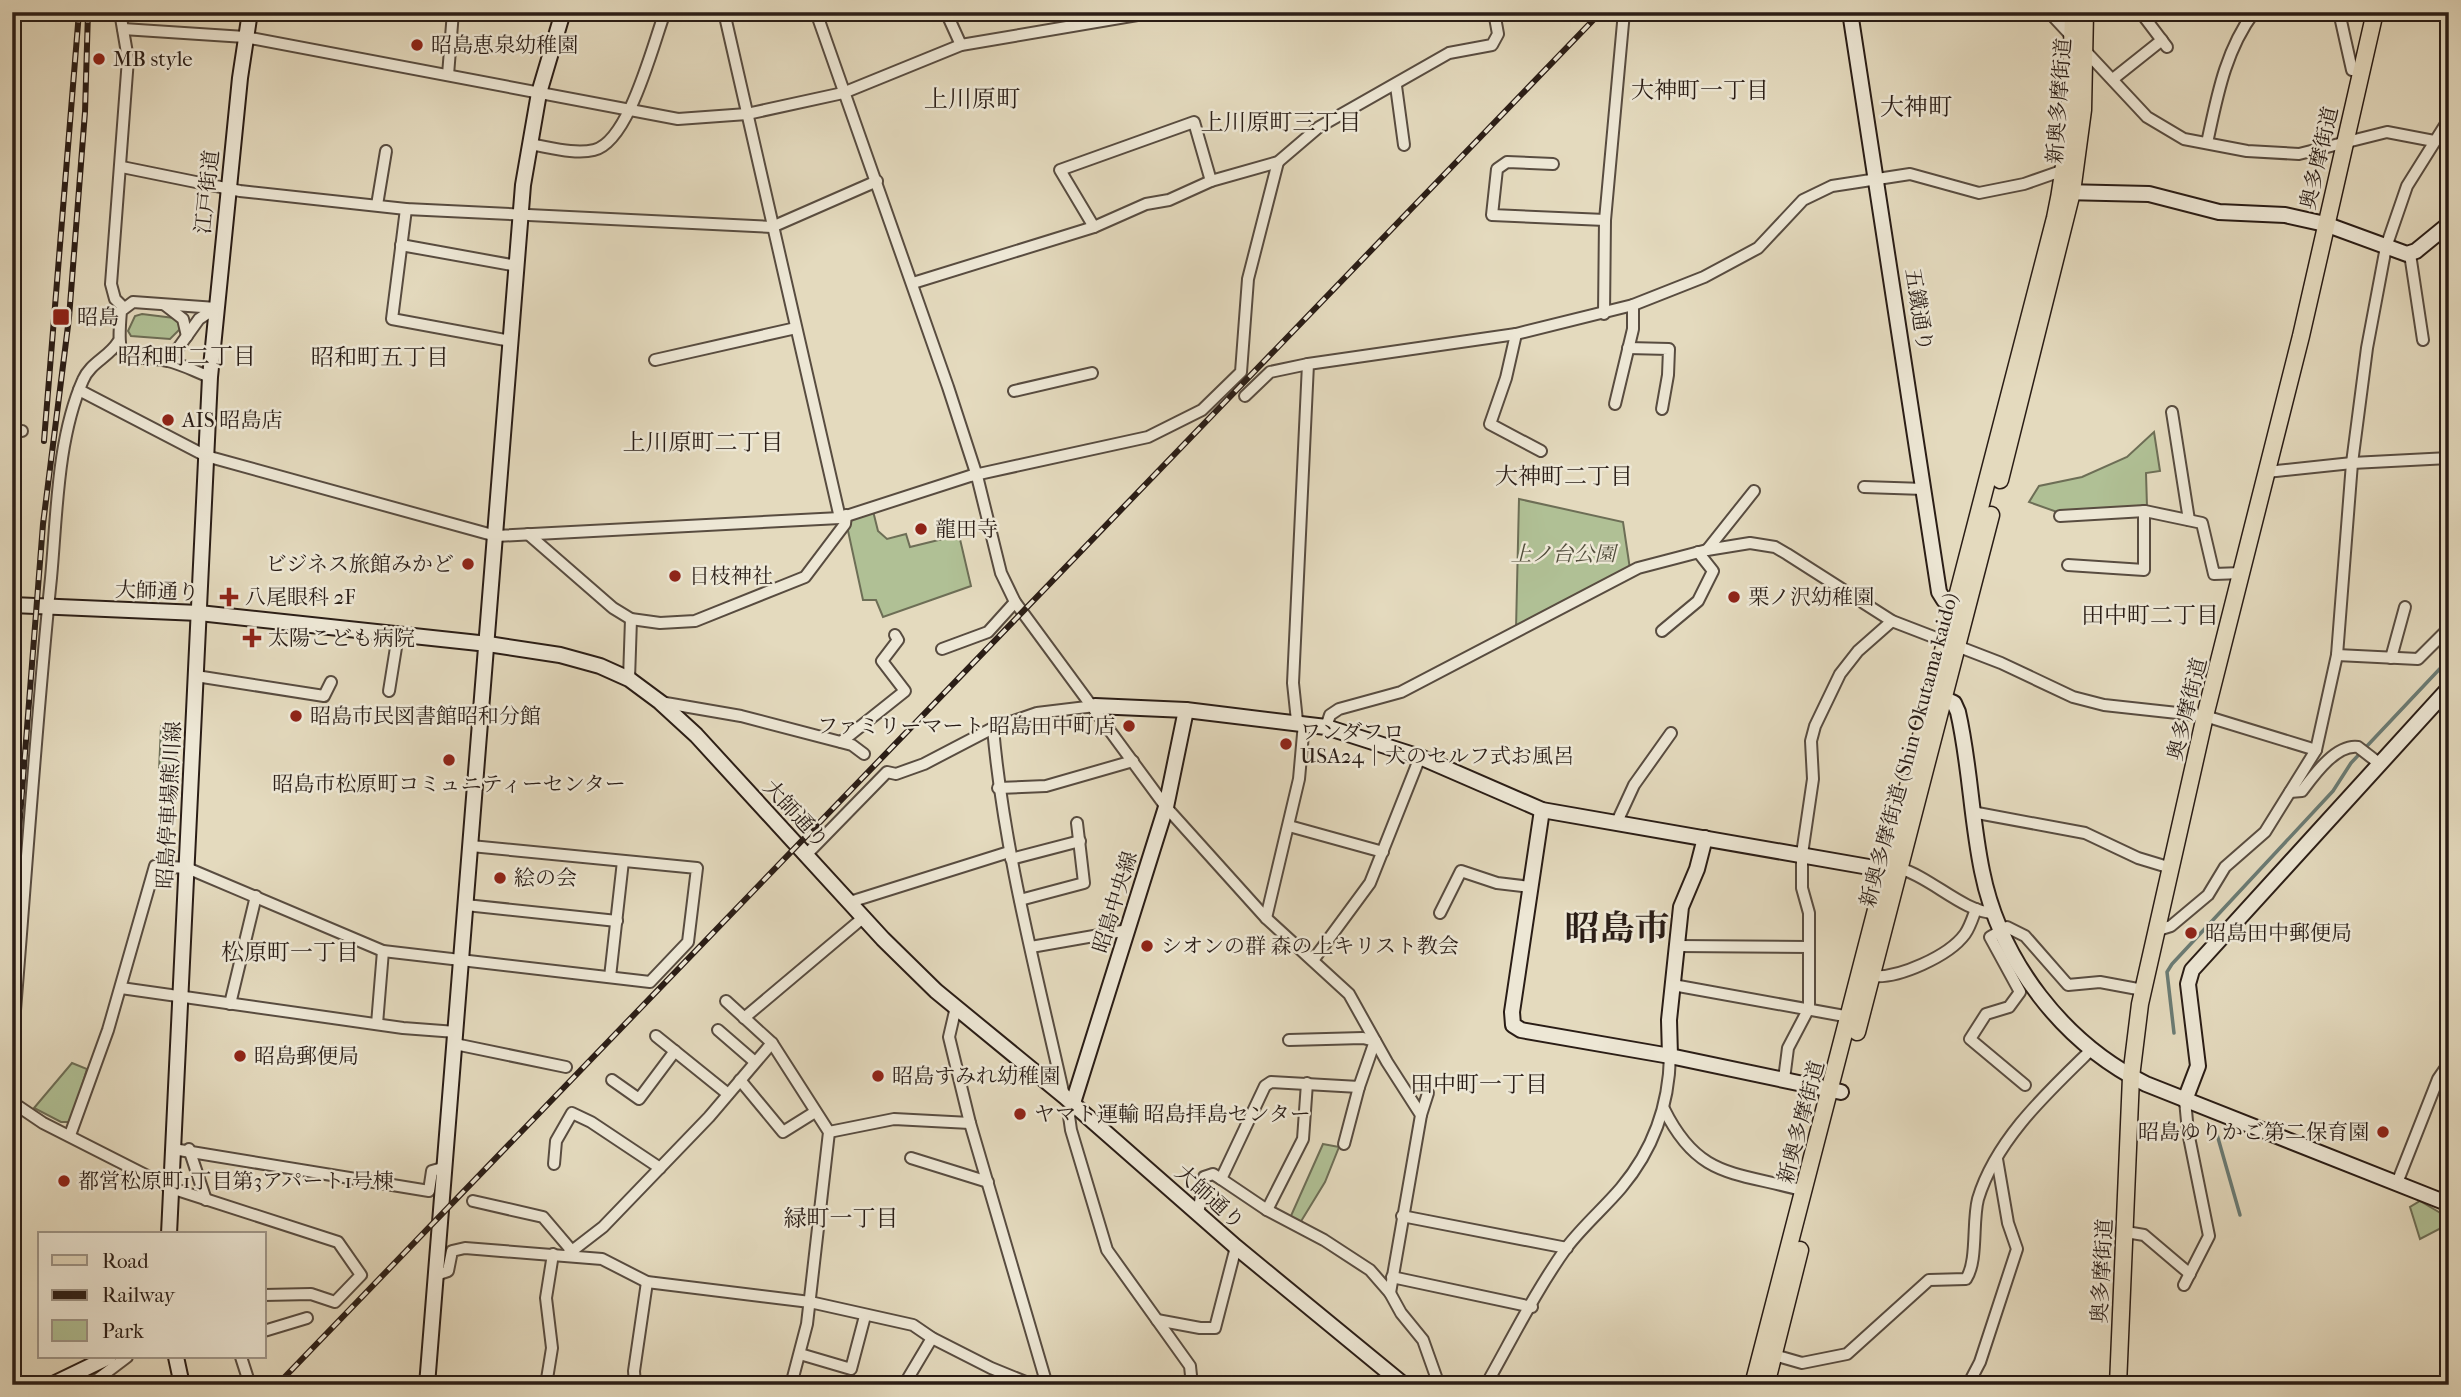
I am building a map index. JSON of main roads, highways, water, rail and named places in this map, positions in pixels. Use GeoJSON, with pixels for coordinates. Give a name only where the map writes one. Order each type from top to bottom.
{"type":"FeatureCollection","features":[{"type":"Feature","properties":{"kind":"main road","name":"新奥多摩街道"},"geometry":{"type":"LineString","coordinates":[[2067,192],[2064,170],[2070,105],[2073,12]]}},
{"type":"Feature","properties":{"kind":"main road","name":"新奥多摩街道"},"geometry":{"type":"LineString","coordinates":[[2067,192],[2083,110],[2085,12]]}},
{"type":"Feature","properties":{"kind":"main road","name":"奥多摩街道"},"geometry":{"type":"LineString","coordinates":[[2118,1385],[2131,1077],[2143,990],[2205,716],[2267,472],[2375,12]]}},
{"type":"Feature","properties":{"kind":"main road","name":"新奥多摩街道 (Shin Okutama kaido)"},"geometry":{"type":"LineString","coordinates":[[1893,869],[1943,698],[1955,606],[2067,192]]}},
{"type":"Feature","properties":{"kind":"main road","name":"新奥多摩街道 (Shin Okutama kaido)"},"geometry":{"type":"LineString","coordinates":[[1766,1385],[1836,1090],[1872,976],[1893,869],[1951,644],[2057,264],[2067,192]]}},
{"type":"Feature","properties":{"kind":"main road","name":"新奥多摩街道"},"geometry":{"type":"LineString","coordinates":[[1753,1385],[1804,1191],[1836,1090],[1850,1017],[1893,869]]}},
{"type":"Feature","properties":{"kind":"waterway"},"geometry":{"type":"LineString","coordinates":[[2174,1033],[2167,972],[2172,964],[2333,791],[2351,763],[2449,659]]}},
{"type":"Feature","properties":{"kind":"waterway"},"geometry":{"type":"LineString","coordinates":[[2216,1131],[2240,1215]]}},
{"type":"Feature","properties":{"kind":"railway"},"geometry":{"type":"LineString","coordinates":[[44,441],[79,12]]}},
{"type":"Feature","properties":{"kind":"railway"},"geometry":{"type":"LineString","coordinates":[[12,919],[43,524],[69,318],[85,112],[88,12]]}},
{"type":"Feature","properties":{"kind":"railway"},"geometry":{"type":"LineString","coordinates":[[277,1385],[1601,12]]}},
{"type":"Feature","properties":{"kind":"place","name":"昭島恵泉幼稚園"},"geometry":{"type":"Point","coordinates":[417,45]}},
{"type":"Feature","properties":{"kind":"place","name":"MB style"},"geometry":{"type":"Point","coordinates":[99,59]}},
{"type":"Feature","properties":{"kind":"place","name":"昭島"},"geometry":{"type":"Point","coordinates":[61,317]}},
{"type":"Feature","properties":{"kind":"place","name":"AIS 昭島店"},"geometry":{"type":"Point","coordinates":[168,420]}},
{"type":"Feature","properties":{"kind":"place","name":"龍田寺"},"geometry":{"type":"Point","coordinates":[921,529]}},
{"type":"Feature","properties":{"kind":"place","name":"ビジネス旅館みかど"},"geometry":{"type":"Point","coordinates":[468,564]}},
{"type":"Feature","properties":{"kind":"place","name":"日枝神社"},"geometry":{"type":"Point","coordinates":[675,576]}},
{"type":"Feature","properties":{"kind":"place","name":"八尾眼科 2F"},"geometry":{"type":"Point","coordinates":[229,597]}},
{"type":"Feature","properties":{"kind":"place","name":"栗ノ沢幼稚園"},"geometry":{"type":"Point","coordinates":[1734,597]}},
{"type":"Feature","properties":{"kind":"place","name":"太陽こども病院"},"geometry":{"type":"Point","coordinates":[252,638]}},
{"type":"Feature","properties":{"kind":"place","name":"昭島市民図書館昭和分館"},"geometry":{"type":"Point","coordinates":[296,716]}},
{"type":"Feature","properties":{"kind":"place","name":"ファミリーマート 昭島田中町店"},"geometry":{"type":"Point","coordinates":[1129,726]}},
{"type":"Feature","properties":{"kind":"place","name":"ワンダフロ USA24｜犬のセルフ式お風呂"},"geometry":{"type":"Point","coordinates":[1286,744]}},
{"type":"Feature","properties":{"kind":"place","name":"昭島市松原町コミュニティーセンター"},"geometry":{"type":"Point","coordinates":[449,760]}},
{"type":"Feature","properties":{"kind":"place","name":"絵の会"},"geometry":{"type":"Point","coordinates":[500,878]}},
{"type":"Feature","properties":{"kind":"place","name":"昭島田中郵便局"},"geometry":{"type":"Point","coordinates":[2191,933]}},
{"type":"Feature","properties":{"kind":"place","name":"シオンの群 森の上キリスト教会"},"geometry":{"type":"Point","coordinates":[1147,946]}},
{"type":"Feature","properties":{"kind":"place","name":"昭島郵便局"},"geometry":{"type":"Point","coordinates":[240,1056]}},
{"type":"Feature","properties":{"kind":"place","name":"昭島すみれ幼稚園"},"geometry":{"type":"Point","coordinates":[878,1076]}},
{"type":"Feature","properties":{"kind":"place","name":"ヤマト運輸 昭島拝島センター"},"geometry":{"type":"Point","coordinates":[1020,1114]}},
{"type":"Feature","properties":{"kind":"place","name":"昭島ゆりかご第二保育園"},"geometry":{"type":"Point","coordinates":[2383,1132]}},
{"type":"Feature","properties":{"kind":"place","name":"都営松原町1丁目第3アパート1号棟"},"geometry":{"type":"Point","coordinates":[64,1181]}},
{"type":"Feature","properties":{"kind":"district","name":"大神町一丁目"},"geometry":{"type":"Point","coordinates":[1700,90]}},
{"type":"Feature","properties":{"kind":"district","name":"上川原町"},"geometry":{"type":"Point","coordinates":[972,99]}},
{"type":"Feature","properties":{"kind":"district","name":"大神町"},"geometry":{"type":"Point","coordinates":[1916,107]}},
{"type":"Feature","properties":{"kind":"district","name":"上川原町三丁目"},"geometry":{"type":"Point","coordinates":[1281,122]}},
{"type":"Feature","properties":{"kind":"district","name":"昭和町二丁目"},"geometry":{"type":"Point","coordinates":[187,356]}},
{"type":"Feature","properties":{"kind":"district","name":"昭和町五丁目"},"geometry":{"type":"Point","coordinates":[380,357]}},
{"type":"Feature","properties":{"kind":"district","name":"上川原町二丁目"},"geometry":{"type":"Point","coordinates":[703,442]}},
{"type":"Feature","properties":{"kind":"district","name":"大神町二丁目"},"geometry":{"type":"Point","coordinates":[1564,476]}},
{"type":"Feature","properties":{"kind":"district","name":"田中町二丁目"},"geometry":{"type":"Point","coordinates":[2150,615]}},
{"type":"Feature","properties":{"kind":"district","name":"昭島市"},"geometry":{"type":"Point","coordinates":[1617,928]}},
{"type":"Feature","properties":{"kind":"district","name":"松原町一丁目"},"geometry":{"type":"Point","coordinates":[290,952]}},
{"type":"Feature","properties":{"kind":"district","name":"田中町一丁目"},"geometry":{"type":"Point","coordinates":[1479,1084]}},
{"type":"Feature","properties":{"kind":"district","name":"緑町一丁目"},"geometry":{"type":"Point","coordinates":[841,1218]}},
{"type":"Feature","properties":{"kind":"park label","name":"上ノ台公園"},"geometry":{"type":"Point","coordinates":[1563,554]}}]}
